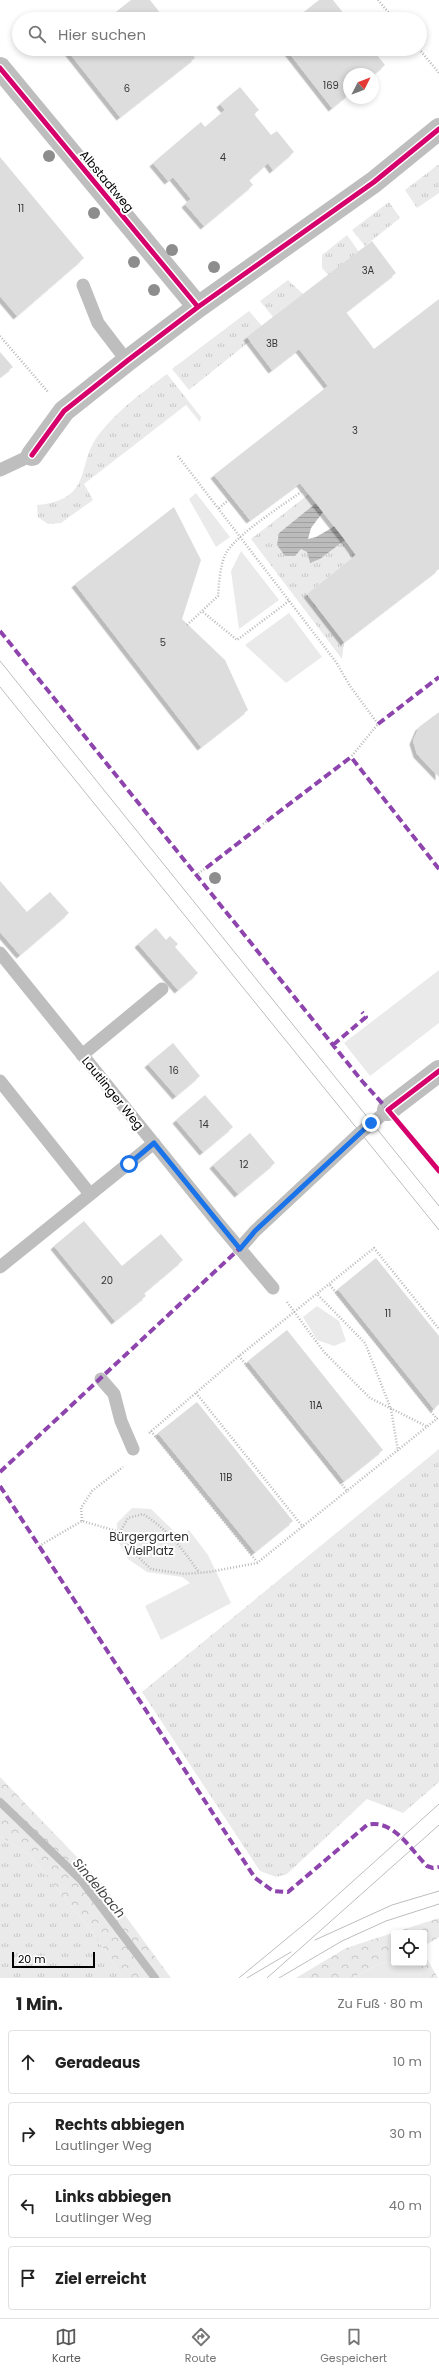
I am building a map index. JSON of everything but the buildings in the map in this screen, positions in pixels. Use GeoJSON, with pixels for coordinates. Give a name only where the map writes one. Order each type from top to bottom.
{"type":"FeatureCollection","features":[{"type":"Feature","properties":{"kind":"street","name":"Albstadtweg"},"geometry":{"type":"LineString","coordinates":[[0,68],[198,307]]}},
{"type":"Feature","properties":{"kind":"street"},"geometry":{"type":"LineString","coordinates":[[32,455],[64,411],[198,307],[374,182],[439,130]]}},
{"type":"Feature","properties":{"kind":"street"},"geometry":{"type":"LineString","coordinates":[[388,1110],[439,1072]]}},
{"type":"Feature","properties":{"kind":"lane"},"geometry":{"type":"LineString","coordinates":[[83,285],[98,323],[127,361]]}},
{"type":"Feature","properties":{"kind":"lane"},"geometry":{"type":"LineString","coordinates":[[0,470],[32,455]]}},
{"type":"Feature","properties":{"kind":"lane","name":"Lautlinger Weg"},"geometry":{"type":"LineString","coordinates":[[0,954],[273,1288]]}},
{"type":"Feature","properties":{"kind":"lane"},"geometry":{"type":"LineString","coordinates":[[82,1055],[162,989]]}},
{"type":"Feature","properties":{"kind":"lane"},"geometry":{"type":"LineString","coordinates":[[0,1081],[90,1194]]}},
{"type":"Feature","properties":{"kind":"lane"},"geometry":{"type":"LineString","coordinates":[[240,1249],[272,1215],[360,1133],[388,1110]]}},
{"type":"Feature","properties":{"kind":"lane"},"geometry":{"type":"LineString","coordinates":[[0,1267],[154,1143]]}},
{"type":"Feature","properties":{"kind":"lane"},"geometry":{"type":"LineString","coordinates":[[101,1379],[114,1394],[121,1421],[133,1449]]}},
{"type":"Feature","properties":{"kind":"path"},"geometry":{"type":"LineString","coordinates":[[378,0],[388,12]]}},
{"type":"Feature","properties":{"kind":"path"},"geometry":{"type":"LineString","coordinates":[[425,56],[439,72]]}},
{"type":"Feature","properties":{"kind":"path"},"geometry":{"type":"LineString","coordinates":[[0,336],[64,411]]}},
{"type":"Feature","properties":{"kind":"path"},"geometry":{"type":"LineString","coordinates":[[178,456],[336,662],[350,686],[378,724],[350,757]]}},
{"type":"Feature","properties":{"kind":"path"},"geometry":{"type":"LineString","coordinates":[[187,625],[218,596],[220,578],[226,554],[241,537],[305,489]]}},
{"type":"Feature","properties":{"kind":"path"},"geometry":{"type":"LineString","coordinates":[[219,508],[232,498]]}},
{"type":"Feature","properties":{"kind":"path"},"geometry":{"type":"LineString","coordinates":[[202,612],[236,640],[289,601]]}},
{"type":"Feature","properties":{"kind":"path"},"geometry":{"type":"LineString","coordinates":[[263,824],[267,821]]}},
{"type":"Feature","properties":{"kind":"path"},"geometry":{"type":"LineString","coordinates":[[196,875],[206,868]]}},
{"type":"Feature","properties":{"kind":"path"},"geometry":{"type":"LineString","coordinates":[[82,1521],[81,1508],[92,1492],[124,1467],[133,1449],[151,1431],[239,1356],[318,1295],[374,1248],[439,1329]]}},
{"type":"Feature","properties":{"kind":"path"},"geometry":{"type":"LineString","coordinates":[[39,1546],[82,1521],[120,1532],[134,1553],[151,1569],[184,1574],[198,1571],[209,1572],[257,1562],[348,1492],[428,1427],[438,1418],[330,1285]]}},
{"type":"Feature","properties":{"kind":"path"},"geometry":{"type":"LineString","coordinates":[[273,1288],[296,1311],[324,1352],[370,1398],[428,1427]]}},
{"type":"Feature","properties":{"kind":"path"},"geometry":{"type":"LineString","coordinates":[[318,1295],[365,1343],[391,1409],[398,1452]]}},
{"type":"Feature","properties":{"kind":"path"},"geometry":{"type":"LineString","coordinates":[[239,1356],[348,1492]]}},
{"type":"Feature","properties":{"kind":"path"},"geometry":{"type":"LineString","coordinates":[[196,1393],[303,1527]]}},
{"type":"Feature","properties":{"kind":"path"},"geometry":{"type":"LineString","coordinates":[[147,1426],[257,1562]]}},
{"type":"Feature","properties":{"kind":"path"},"geometry":{"type":"LineString","coordinates":[[120,1532],[128,1518],[144,1514],[160,1524],[181,1545],[198,1571]]}},
{"type":"Feature","properties":{"kind":"green space"},"geometry":{"type":"Polygon","coordinates":[[[439,164],[439,193],[417,208],[405,190],[439,164]]]}},
{"type":"Feature","properties":{"kind":"green space"},"geometry":{"type":"Polygon","coordinates":[[[389,202],[400,218],[365,246],[352,230],[389,202]]]}},
{"type":"Feature","properties":{"kind":"green space"},"geometry":{"type":"Polygon","coordinates":[[[347,235],[359,252],[328,275],[322,268],[322,255],[347,235]]]}},
{"type":"Feature","properties":{"kind":"green space"},"geometry":{"type":"Polygon","coordinates":[[[288,280],[303,294],[273,317],[260,301],[288,280]]]}},
{"type":"Feature","properties":{"kind":"green space"},"geometry":{"type":"Polygon","coordinates":[[[249,311],[262,326],[248,337],[250,341],[189,390],[172,369],[249,311]]]}},
{"type":"Feature","properties":{"kind":"green space"},"geometry":{"type":"Polygon","coordinates":[[[167,374],[201,417],[200,422],[186,405],[84,484],[93,500],[61,523],[48,524],[38,517],[37,505],[55,502],[68,496],[76,488],[92,445],[107,424],[132,401],[167,374]]]}},
{"type":"Feature","properties":{"kind":"green space"},"geometry":{"type":"Polygon","coordinates":[[[196,493],[230,537],[216,547],[189,499],[196,493]]]}},
{"type":"Feature","properties":{"kind":"green space"},"geometry":{"type":"Polygon","coordinates":[[[309,494],[316,503],[279,533],[307,552],[310,563],[320,559],[345,540],[356,555],[307,594],[344,642],[342,659],[251,539],[309,494]]]}},
{"type":"Feature","properties":{"kind":"green space"},"geometry":{"type":"Polygon","coordinates":[[[241,551],[279,600],[239,629],[231,571],[241,551]]]}},
{"type":"Feature","properties":{"kind":"green space"},"geometry":{"type":"Polygon","coordinates":[[[289,613],[322,657],[286,683],[245,645],[289,613]]]}},
{"type":"Feature","properties":{"kind":"green space"},"geometry":{"type":"Polygon","coordinates":[[[439,970],[439,1023],[370,1076],[344,1043],[439,970]]]}},
{"type":"Feature","properties":{"kind":"green space"},"geometry":{"type":"Polygon","coordinates":[[[317,1306],[339,1321],[346,1341],[334,1346],[317,1340],[303,1317],[317,1306]]]}},
{"type":"Feature","properties":{"kind":"green space"},"geometry":{"type":"Polygon","coordinates":[[[439,1449],[439,1782],[403,1813],[367,1799],[287,1874],[276,1877],[260,1871],[142,1692],[439,1449]]]}},
{"type":"Feature","properties":{"kind":"green space","name":"Bürgergarten VielPlatz"},"geometry":{"type":"Polygon","coordinates":[[[132,1508],[151,1509],[180,1537],[189,1530],[208,1555],[231,1603],[161,1640],[145,1606],[190,1583],[182,1577],[147,1572],[128,1559],[117,1539],[117,1523],[132,1508]]]}},
{"type":"Feature","properties":{"kind":"green space"},"geometry":{"type":"Polygon","coordinates":[[[0,1777],[100,1881],[171,1978],[123,1978],[94,1934],[29,1854],[0,1836],[0,1777]]]}},
{"type":"Feature","properties":{"kind":"green space"},"geometry":{"type":"Polygon","coordinates":[[[0,1836],[29,1854],[94,1934],[123,1978],[0,1978],[0,1836]]]}},
{"type":"Feature","properties":{"kind":"green space"},"geometry":{"type":"Polygon","coordinates":[[[439,1918],[439,1937],[427,1944],[427,1930],[402,1930],[439,1918]]]}},
{"type":"Feature","properties":{"kind":"green space"},"geometry":{"type":"Polygon","coordinates":[[[391,1933],[391,1963],[383,1962],[352,1978],[296,1978],[346,1948],[391,1933]]]}},
{"type":"Feature","properties":{"kind":"green space"},"geometry":{"type":"Polygon","coordinates":[[[427,1959],[438,1978],[421,1978],[415,1966],[427,1966],[427,1959]]]}},
{"type":"Feature","properties":{"kind":"green space"},"geometry":{"type":"Polygon","coordinates":[[[383,1962],[391,1963],[391,1966],[415,1966],[421,1978],[352,1978],[383,1962]]]}},
{"type":"Feature","properties":{"kind":"shaded area"},"geometry":{"type":"Polygon","coordinates":[[[316,503],[323,512],[311,528],[308,539],[316,537],[335,526],[345,540],[320,559],[310,563],[307,552],[301,549],[295,556],[285,556],[277,545],[279,533],[316,503]]]}},
{"type":"Feature","properties":{"kind":"waterway","name":"Sindelbach"},"geometry":{"type":"LineString","coordinates":[[0,1802],[81,1880],[155,1978]]}},
{"type":"Feature","properties":{"kind":"tram line"},"geometry":{"type":"LineString","coordinates":[[0,661],[439,1206]]}},
{"type":"Feature","properties":{"kind":"tram line"},"geometry":{"type":"LineString","coordinates":[[0,687],[439,1230]]}},
{"type":"Feature","properties":{"kind":"tram line"},"geometry":{"type":"LineString","coordinates":[[239,1978],[313,1917],[439,1804]]}},
{"type":"Feature","properties":{"kind":"tram line"},"geometry":{"type":"LineString","coordinates":[[267,1978],[439,1825]]}},
{"type":"Feature","properties":{"kind":"tram line"},"geometry":{"type":"LineString","coordinates":[[315,1940],[392,1905],[439,1891]]}},
{"type":"Feature","properties":{"kind":"tram line"},"geometry":{"type":"LineString","coordinates":[[279,1978],[342,1941],[386,1921],[439,1904]]}},
{"type":"Feature","properties":{"kind":"tram line"},"geometry":{"type":"LineString","coordinates":[[247,1978],[291,1952]]}},
{"type":"Feature","properties":{"kind":"marked path"},"geometry":{"type":"LineString","coordinates":[[0,631],[362,1081],[390,1112]]}},
{"type":"Feature","properties":{"kind":"marked path"},"geometry":{"type":"LineString","coordinates":[[378,724],[439,677]]}},
{"type":"Feature","properties":{"kind":"marked path"},"geometry":{"type":"LineString","coordinates":[[267,821],[351,757],[439,869]]}},
{"type":"Feature","properties":{"kind":"marked path"},"geometry":{"type":"LineString","coordinates":[[206,868],[263,824]]}},
{"type":"Feature","properties":{"kind":"marked path"},"geometry":{"type":"LineString","coordinates":[[333,1045],[366,1017],[362,1012]]}},
{"type":"Feature","properties":{"kind":"marked path"},"geometry":{"type":"LineString","coordinates":[[0,1472],[239,1249]]}},
{"type":"Feature","properties":{"kind":"marked path"},"geometry":{"type":"LineString","coordinates":[[0,1486],[255,1878],[273,1891],[288,1892],[367,1825],[376,1824],[385,1826],[401,1837],[427,1866],[433,1868],[439,1867]]}},
{"type":"Feature","properties":{"kind":"cycle path"},"geometry":{"type":"LineString","coordinates":[[0,68],[198,307]]}},
{"type":"Feature","properties":{"kind":"cycle path"},"geometry":{"type":"LineString","coordinates":[[32,455],[64,411],[198,307],[374,182],[439,129]]}},
{"type":"Feature","properties":{"kind":"cycle path"},"geometry":{"type":"LineString","coordinates":[[439,1071],[388,1110],[439,1171]]}},
{"type":"Feature","properties":{"kind":"route"},"geometry":{"type":"LineString","coordinates":[[129,1164],[154,1143],[240,1249],[255,1231],[371,1123]]}}]}
